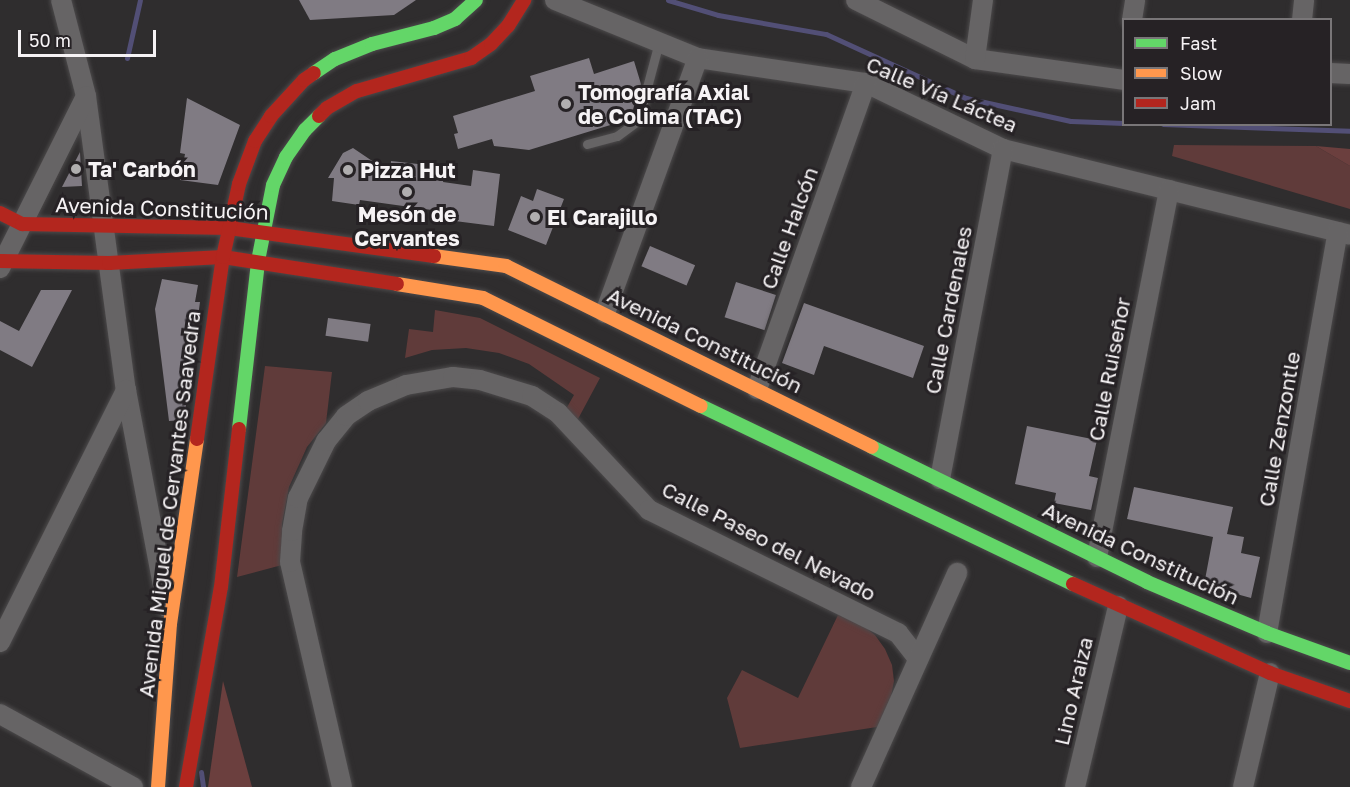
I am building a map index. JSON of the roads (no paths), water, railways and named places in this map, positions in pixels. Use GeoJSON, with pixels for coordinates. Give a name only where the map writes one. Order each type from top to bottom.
{"type":"FeatureCollection","features":[{"type":"Feature","properties":{"kind":"street"},"geometry":{"type":"LineString","coordinates":[[61,0],[86,96],[126,390],[170,624]]}},
{"type":"Feature","properties":{"kind":"street","name":"Avenida Miguel de Cervantes Saavedra"},"geometry":{"type":"LineString","coordinates":[[158,787],[170,624],[188,548],[228,228],[239,184],[255,141],[271,116],[304,80],[335,59],[372,44],[434,28],[455,19],[476,0]]}},
{"type":"Feature","properties":{"kind":"street"},"geometry":{"type":"LineString","coordinates":[[186,787],[220,554],[262,231],[273,185],[286,157],[305,130],[327,108],[357,91],[385,81],[446,67],[471,58],[497,38],[524,0]]}},
{"type":"Feature","properties":{"kind":"street","name":"Calle Vía Láctea"},"geometry":{"type":"LineString","coordinates":[[555,0],[698,58],[866,82],[1003,149],[1344,234]]}},
{"type":"Feature","properties":{"kind":"street"},"geometry":{"type":"LineString","coordinates":[[856,0],[975,59],[1122,80]]}},
{"type":"Feature","properties":{"kind":"street"},"geometry":{"type":"LineString","coordinates":[[975,59],[983,0]]}},
{"type":"Feature","properties":{"kind":"street"},"geometry":{"type":"LineString","coordinates":[[1132,18],[1135,0]]}},
{"type":"Feature","properties":{"kind":"street"},"geometry":{"type":"LineString","coordinates":[[1302,18],[1304,0]]}},
{"type":"Feature","properties":{"kind":"street"},"geometry":{"type":"LineString","coordinates":[[605,313],[698,58]]}},
{"type":"Feature","properties":{"kind":"street"},"geometry":{"type":"LineString","coordinates":[[1332,73],[1350,74]]}},
{"type":"Feature","properties":{"kind":"street","name":"Calle Halcón"},"geometry":{"type":"LineString","coordinates":[[757,389],[866,82]]}},
{"type":"Feature","properties":{"kind":"street"},"geometry":{"type":"LineString","coordinates":[[86,96],[1,264],[109,263],[224,257],[483,298],[554,335],[1118,606],[1270,673],[1350,701]]}},
{"type":"Feature","properties":{"kind":"street","name":"Calle Cardenales"},"geometry":{"type":"LineString","coordinates":[[940,480],[1003,149]]}},
{"type":"Feature","properties":{"kind":"street","name":"Calle Ruiseñor"},"geometry":{"type":"LineString","coordinates":[[1097,557],[1168,190]]}},
{"type":"Feature","properties":{"kind":"street","name":"Avenida Constitución"},"geometry":{"type":"LineString","coordinates":[[0,213],[22,224],[228,228],[262,231],[506,267],[567,307],[605,313],[1148,582],[1267,633],[1350,663]]}},
{"type":"Feature","properties":{"kind":"street","name":"Calle Zenzontle"},"geometry":{"type":"LineString","coordinates":[[1267,633],[1344,234]]}},
{"type":"Feature","properties":{"kind":"street"},"geometry":{"type":"LineString","coordinates":[[554,335],[567,307]]}},
{"type":"Feature","properties":{"kind":"street","name":"Calle Paseo del Nevado"},"geometry":{"type":"LineString","coordinates":[[342,787],[290,562],[298,498],[326,441],[346,416],[368,401],[422,381],[453,378],[480,380],[532,396],[558,413],[649,510],[898,633],[918,659]]}},
{"type":"Feature","properties":{"kind":"street"},"geometry":{"type":"LineString","coordinates":[[0,642],[126,390]]}},
{"type":"Feature","properties":{"kind":"street"},"geometry":{"type":"LineString","coordinates":[[861,787],[957,573]]}},
{"type":"Feature","properties":{"kind":"street","name":"Lino Araiza"},"geometry":{"type":"LineString","coordinates":[[1075,787],[1118,606]]}},
{"type":"Feature","properties":{"kind":"street"},"geometry":{"type":"LineString","coordinates":[[1243,787],[1270,673]]}},
{"type":"Feature","properties":{"kind":"street"},"geometry":{"type":"LineString","coordinates":[[0,714],[133,787]]}},
{"type":"Feature","properties":{"kind":"lane"},"geometry":{"type":"LineString","coordinates":[[587,144],[617,136],[638,121],[659,42]]}},
{"type":"Feature","properties":{"kind":"waterway"},"geometry":{"type":"LineString","coordinates":[[127,58],[140,0]]}},
{"type":"Feature","properties":{"kind":"waterway"},"geometry":{"type":"LineString","coordinates":[[668,0],[718,15],[826,34],[966,98],[1071,121],[1122,123]]}},
{"type":"Feature","properties":{"kind":"waterway"},"geometry":{"type":"LineString","coordinates":[[1216,126],[1350,131]]}},
{"type":"Feature","properties":{"kind":"waterway"},"geometry":{"type":"LineString","coordinates":[[201,772],[203,787]]}},
{"type":"Feature","properties":{"kind":"place","name":"Tomografía Axial de Colima (TAC)"},"geometry":{"type":"Point","coordinates":[566,104]}},
{"type":"Feature","properties":{"kind":"place","name":"Ta' Carbón"},"geometry":{"type":"Point","coordinates":[76,169]}},
{"type":"Feature","properties":{"kind":"place","name":"Pizza Hut"},"geometry":{"type":"Point","coordinates":[348,170]}},
{"type":"Feature","properties":{"kind":"place","name":"Mesón de Cervantes"},"geometry":{"type":"Point","coordinates":[407,192]}},
{"type":"Feature","properties":{"kind":"place","name":"El Carajillo"},"geometry":{"type":"Point","coordinates":[535,217]}}]}
